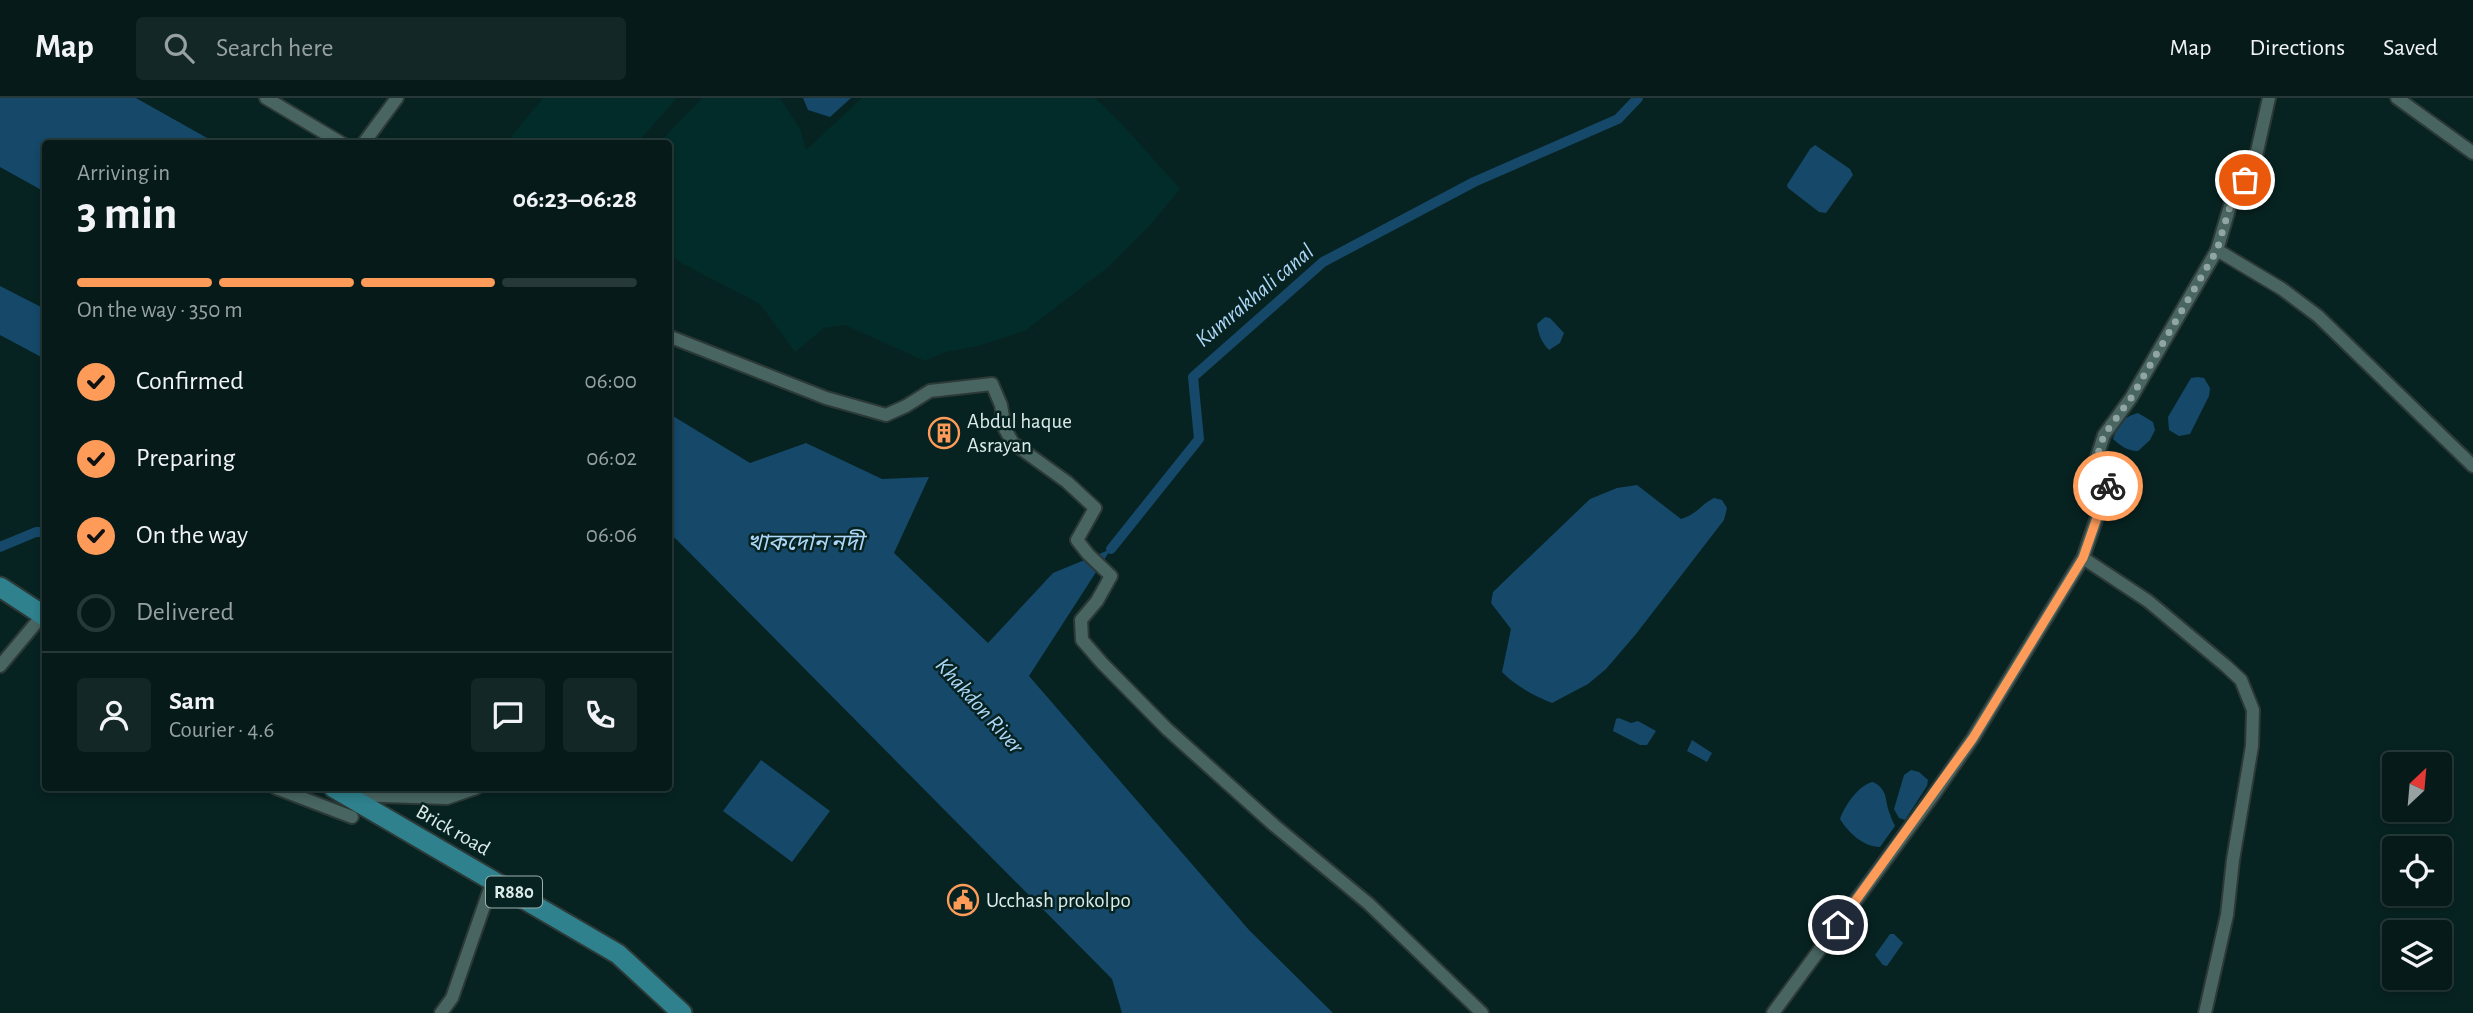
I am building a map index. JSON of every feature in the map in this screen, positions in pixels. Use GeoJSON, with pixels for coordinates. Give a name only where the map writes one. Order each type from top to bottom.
{"type":"FeatureCollection","features":[{"type":"Feature","properties":{"kind":"main road"},"geometry":{"type":"LineString","coordinates":[[0,587],[42,613]]}},
{"type":"Feature","properties":{"kind":"main road","name":"Brick road"},"geometry":{"type":"LineString","coordinates":[[339,791],[618,954],[682,1013]]}},
{"type":"Feature","properties":{"kind":"street"},"geometry":{"type":"LineString","coordinates":[[267,98],[337,140]]}},
{"type":"Feature","properties":{"kind":"street"},"geometry":{"type":"LineString","coordinates":[[366,140],[397,98]]}},
{"type":"Feature","properties":{"kind":"street"},"geometry":{"type":"LineString","coordinates":[[1773,1013],[1973,738],[2083,558],[2108,485],[2096,460],[2104,435],[2131,398],[2217,250],[2230,206],[2254,164],[2269,98]]}},
{"type":"Feature","properties":{"kind":"street"},"geometry":{"type":"LineString","coordinates":[[2397,98],[2473,153]]}},
{"type":"Feature","properties":{"kind":"street"},"geometry":{"type":"LineString","coordinates":[[2217,250],[2282,289],[2318,316],[2472,462]]}},
{"type":"Feature","properties":{"kind":"street"},"geometry":{"type":"LineString","coordinates":[[672,338],[826,398],[886,415],[930,391],[992,384],[1001,404],[1005,429],[1013,443],[1067,482],[1095,508],[1077,540],[1111,576],[1097,601],[1081,620],[1082,640],[1167,729],[1275,827],[1368,904],[1482,1013]]}},
{"type":"Feature","properties":{"kind":"street"},"geometry":{"type":"LineString","coordinates":[[2083,558],[2148,601],[2227,666],[2241,680],[2253,710],[2252,746],[2233,860],[2227,915],[2205,1013]]}},
{"type":"Feature","properties":{"kind":"street"},"geometry":{"type":"LineString","coordinates":[[0,666],[42,616]]}},
{"type":"Feature","properties":{"kind":"street"},"geometry":{"type":"LineString","coordinates":[[284,791],[352,817]]}},
{"type":"Feature","properties":{"kind":"street"},"geometry":{"type":"LineString","coordinates":[[322,806],[336,791]]}},
{"type":"Feature","properties":{"kind":"street"},"geometry":{"type":"LineString","coordinates":[[351,791],[447,798],[467,791]]}},
{"type":"Feature","properties":{"kind":"street"},"geometry":{"type":"LineString","coordinates":[[441,1013],[452,998],[493,880]]}},
{"type":"Feature","properties":{"kind":"shaded area"},"geometry":{"type":"Polygon","coordinates":[[[543,98],[677,98],[640,140],[508,140],[543,98]]]}},
{"type":"Feature","properties":{"kind":"shaded area"},"geometry":{"type":"Polygon","coordinates":[[[702,98],[780,98],[800,129],[806,150],[862,98],[1095,98],[1180,189],[1151,224],[1107,268],[1025,331],[978,346],[945,352],[925,361],[845,325],[824,328],[795,352],[760,304],[681,263],[672,256],[672,140],[662,140],[702,98]]]}},
{"type":"Feature","properties":{"kind":"water"},"geometry":{"type":"Polygon","coordinates":[[[0,98],[136,98],[211,140],[42,140],[42,190],[0,167],[0,98]]]}},
{"type":"Feature","properties":{"kind":"water"},"geometry":{"type":"Polygon","coordinates":[[[803,98],[851,98],[830,117],[808,110],[803,98]]]}},
{"type":"Feature","properties":{"kind":"water"},"geometry":{"type":"Polygon","coordinates":[[[1815,145],[1850,169],[1853,175],[1826,213],[1819,212],[1787,185],[1815,145]]]}},
{"type":"Feature","properties":{"kind":"water"},"geometry":{"type":"Polygon","coordinates":[[[0,286],[42,307],[42,357],[0,335],[0,286]]]}},
{"type":"Feature","properties":{"kind":"water"},"geometry":{"type":"Polygon","coordinates":[[[1545,317],[1550,318],[1564,333],[1560,343],[1549,350],[1541,338],[1537,324],[1545,317]]]}},
{"type":"Feature","properties":{"kind":"water"},"geometry":{"type":"Polygon","coordinates":[[[2191,378],[2204,378],[2210,388],[2209,396],[2190,434],[2179,436],[2169,430],[2168,417],[2191,378]]]}},
{"type":"Feature","properties":{"kind":"water"},"geometry":{"type":"Polygon","coordinates":[[[2138,413],[2153,422],[2155,430],[2150,440],[2138,451],[2124,448],[2113,439],[2122,422],[2138,413]]]}},
{"type":"Feature","properties":{"kind":"water","name":"খাকদোন নদী"},"geometry":{"type":"Polygon","coordinates":[[[672,415],[750,463],[806,443],[882,479],[929,477],[894,553],[988,643],[1053,573],[1111,549],[1029,676],[1249,930],[1333,1013],[1122,1013],[1112,979],[672,537],[672,415]]]}},
{"type":"Feature","properties":{"kind":"water"},"geometry":{"type":"Polygon","coordinates":[[[1637,485],[1681,519],[1714,498],[1722,500],[1727,508],[1724,520],[1606,669],[1588,684],[1552,703],[1513,682],[1502,672],[1511,629],[1491,603],[1493,592],[1590,499],[1617,488],[1637,485]]]}},
{"type":"Feature","properties":{"kind":"water"},"geometry":{"type":"Polygon","coordinates":[[[1616,719],[1631,723],[1638,721],[1656,731],[1647,745],[1640,745],[1613,731],[1616,719]]]}},
{"type":"Feature","properties":{"kind":"water"},"geometry":{"type":"Polygon","coordinates":[[[1692,740],[1712,753],[1707,762],[1687,751],[1692,740]]]}},
{"type":"Feature","properties":{"kind":"water"},"geometry":{"type":"Polygon","coordinates":[[[761,760],[830,811],[792,862],[723,811],[761,760]]]}},
{"type":"Feature","properties":{"kind":"water"},"geometry":{"type":"Polygon","coordinates":[[[1911,770],[1919,772],[1928,780],[1927,786],[1905,820],[1899,818],[1894,809],[1904,775],[1911,770]]]}},
{"type":"Feature","properties":{"kind":"water"},"geometry":{"type":"Polygon","coordinates":[[[1873,782],[1884,792],[1895,826],[1880,847],[1857,838],[1840,819],[1857,791],[1873,782]]]}},
{"type":"Feature","properties":{"kind":"water"},"geometry":{"type":"Polygon","coordinates":[[[1890,934],[1894,934],[1903,943],[1887,966],[1875,955],[1890,934]]]}},
{"type":"Feature","properties":{"kind":"waterway","name":"Kumrakhali canal"},"geometry":{"type":"LineString","coordinates":[[1111,549],[1199,439],[1193,377],[1323,262],[1474,182],[1618,119],[1638,98]]}},
{"type":"Feature","properties":{"kind":"waterway"},"geometry":{"type":"LineString","coordinates":[[0,547],[42,532]]}},
{"type":"Feature","properties":{"kind":"way so far"},"geometry":{"type":"LineString","coordinates":[[2108,486],[2096,460],[2104,435],[2131,398],[2217,250],[2230,206],[2245,180]]}},
{"type":"Feature","properties":{"kind":"place","name":"Abdul haque Asrayan"},"geometry":{"type":"Point","coordinates":[944,433]}},
{"type":"Feature","properties":{"kind":"place","name":"Ucchash prokolpo"},"geometry":{"type":"Point","coordinates":[963,900]}},
{"type":"Feature","properties":{"kind":"route"},"geometry":{"type":"LineString","coordinates":[[1838,925],[1973,738],[2083,558],[2108,486]]}},
{"type":"Feature","properties":{"kind":"water label","name":"Khakdon River"},"geometry":{"type":"Point","coordinates":[979,706]}}]}
